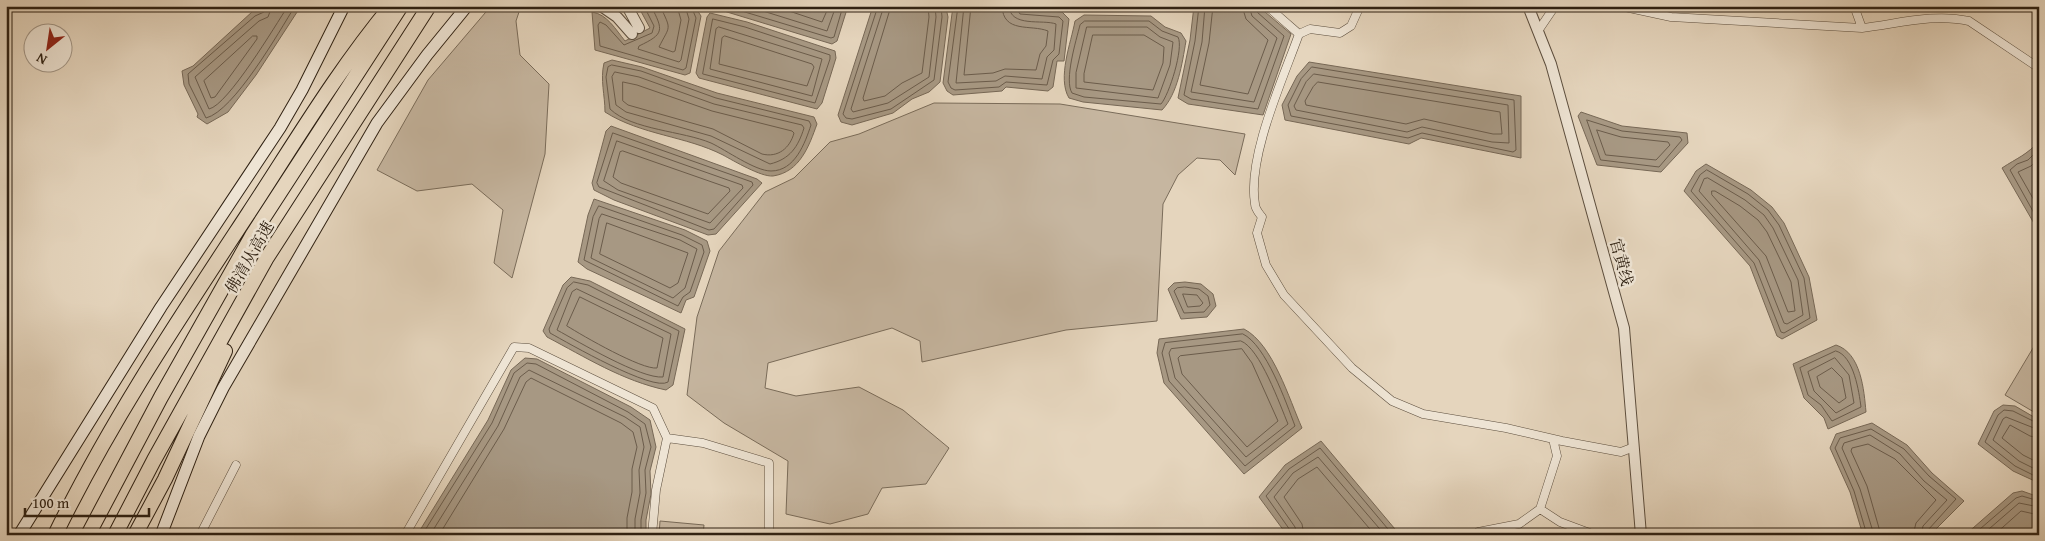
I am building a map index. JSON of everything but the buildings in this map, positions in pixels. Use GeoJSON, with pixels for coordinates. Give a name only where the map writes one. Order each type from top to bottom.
{"type":"FeatureCollection","features":[{"type":"Feature","properties":{"kind":"highway"},"geometry":{"type":"LineString","coordinates":[[55,535],[122,410],[170,331],[321,100],[391,6]]}},
{"type":"Feature","properties":{"kind":"highway","name":"佛清从高速"},"geometry":{"type":"LineString","coordinates":[[88,535],[152,413],[253,234],[401,6]]}},
{"type":"Feature","properties":{"kind":"highway","name":"佛清从高速"},"geometry":{"type":"LineString","coordinates":[[115,535],[154,460],[270,253],[429,6]]}},
{"type":"Feature","properties":{"kind":"highway"},"geometry":{"type":"LineString","coordinates":[[135,535],[165,479],[256,291],[270,253]]}},
{"type":"Feature","properties":{"kind":"main road"},"geometry":{"type":"LineString","coordinates":[[19,535],[161,307],[280,128],[302,90],[344,6]]}},
{"type":"Feature","properties":{"kind":"main road"},"geometry":{"type":"LineString","coordinates":[[160,535],[199,436],[232,372],[377,123],[427,54],[466,6]]}},
{"type":"Feature","properties":{"kind":"street"},"geometry":{"type":"LineString","coordinates":[[601,6],[635,31],[627,6]]}},
{"type":"Feature","properties":{"kind":"street"},"geometry":{"type":"LineString","coordinates":[[1267,6],[1300,34]]}},
{"type":"Feature","properties":{"kind":"street"},"geometry":{"type":"LineString","coordinates":[[1360,6],[1351,26],[1340,33],[1310,29],[1300,34],[1262,138],[1253,186],[1255,206],[1262,217],[1257,234],[1266,265],[1284,295],[1352,368],[1392,401],[1423,414],[1621,452],[1634,446]]}},
{"type":"Feature","properties":{"kind":"street","name":"官黄线"},"geometry":{"type":"LineString","coordinates":[[1528,6],[1551,64],[1624,328],[1641,533]]}},
{"type":"Feature","properties":{"kind":"street"},"geometry":{"type":"LineString","coordinates":[[1538,31],[1555,6]]}},
{"type":"Feature","properties":{"kind":"street"},"geometry":{"type":"LineString","coordinates":[[1620,6],[1671,17],[1862,28],[1926,19],[1957,18],[1969,21],[2039,68]]}},
{"type":"Feature","properties":{"kind":"street"},"geometry":{"type":"LineString","coordinates":[[1854,6],[1862,28]]}},
{"type":"Feature","properties":{"kind":"street"},"geometry":{"type":"LineString","coordinates":[[405,535],[514,347],[529,348],[653,408],[667,438],[656,490],[652,535]]}},
{"type":"Feature","properties":{"kind":"street"},"geometry":{"type":"LineString","coordinates":[[667,438],[704,443],[769,463],[769,535]]}},
{"type":"Feature","properties":{"kind":"street"},"geometry":{"type":"LineString","coordinates":[[1478,532],[1519,524],[1540,509],[1557,456],[1552,439]]}},
{"type":"Feature","properties":{"kind":"street"},"geometry":{"type":"LineString","coordinates":[[200,535],[236,465]]}},
{"type":"Feature","properties":{"kind":"street"},"geometry":{"type":"LineString","coordinates":[[1540,509],[1560,522],[1595,535]]}},
{"type":"Feature","properties":{"kind":"street"},"geometry":{"type":"LineString","coordinates":[[1629,535],[1641,533]]}},
{"type":"Feature","properties":{"kind":"shaded area"},"geometry":{"type":"Polygon","coordinates":[[[491,6],[521,6],[516,21],[520,55],[549,84],[545,154],[512,278],[494,263],[503,210],[472,184],[417,191],[377,170],[428,80],[491,6]]]}},
{"type":"Feature","properties":{"kind":"shaded area"},"geometry":{"type":"Polygon","coordinates":[[[934,103],[1060,104],[1245,134],[1235,175],[1220,160],[1197,158],[1178,175],[1163,204],[1157,321],[1066,330],[922,362],[920,341],[892,328],[768,363],[765,388],[796,396],[859,387],[903,410],[949,448],[926,484],[882,488],[868,514],[830,524],[786,514],[788,461],[724,423],[687,395],[697,317],[719,251],[765,192],[794,178],[830,142],[859,134],[934,103]]]}},
{"type":"Feature","properties":{"kind":"shaded area"},"geometry":{"type":"Polygon","coordinates":[[[2039,338],[2039,415],[2005,395],[2039,338]]]}},
{"type":"Feature","properties":{"kind":"shaded area"},"geometry":{"type":"Polygon","coordinates":[[[660,521],[704,525],[703,535],[659,535],[660,521]]]}},
{"type":"Feature","properties":{"kind":"water"},"geometry":{"type":"Polygon","coordinates":[[[268,6],[301,6],[256,75],[228,112],[207,124],[197,117],[198,114],[184,85],[182,71],[193,66],[253,11],[268,6]]]}},
{"type":"Feature","properties":{"kind":"water"},"geometry":{"type":"Polygon","coordinates":[[[638,6],[695,7],[701,16],[690,73],[685,75],[595,50],[592,12],[607,19],[625,41],[650,28],[638,6]]]}},
{"type":"Feature","properties":{"kind":"water"},"geometry":{"type":"Polygon","coordinates":[[[713,6],[848,6],[837,41],[832,44],[713,6]]]}},
{"type":"Feature","properties":{"kind":"water"},"geometry":{"type":"Polygon","coordinates":[[[873,6],[946,8],[948,17],[940,82],[929,92],[912,99],[893,113],[852,125],[841,122],[838,115],[873,6]]]}},
{"type":"Feature","properties":{"kind":"water"},"geometry":{"type":"Polygon","coordinates":[[[953,6],[1004,6],[1062,12],[1069,19],[1064,61],[1057,61],[1053,87],[1048,91],[1006,87],[1002,91],[953,95],[947,91],[943,83],[953,6]]]}},
{"type":"Feature","properties":{"kind":"water"},"geometry":{"type":"Polygon","coordinates":[[[1194,6],[1258,6],[1291,34],[1263,115],[1188,104],[1178,98],[1190,40],[1194,6]]]}},
{"type":"Feature","properties":{"kind":"water"},"geometry":{"type":"Polygon","coordinates":[[[710,13],[747,22],[835,51],[836,58],[822,103],[817,109],[699,78],[696,73],[707,17],[710,13]]]}},
{"type":"Feature","properties":{"kind":"water"},"geometry":{"type":"Polygon","coordinates":[[[1084,15],[1151,16],[1165,27],[1181,33],[1186,41],[1181,68],[1176,87],[1162,110],[1083,102],[1069,98],[1064,81],[1066,60],[1075,21],[1084,15]]]}},
{"type":"Feature","properties":{"kind":"water"},"geometry":{"type":"Polygon","coordinates":[[[612,60],[642,67],[717,93],[814,117],[817,124],[811,141],[797,164],[782,174],[768,176],[709,149],[633,126],[605,112],[603,69],[604,63],[612,60]]]}},
{"type":"Feature","properties":{"kind":"water"},"geometry":{"type":"Polygon","coordinates":[[[1309,62],[1521,96],[1521,158],[1421,138],[1409,144],[1285,120],[1282,105],[1297,76],[1309,62]]]}},
{"type":"Feature","properties":{"kind":"water"},"geometry":{"type":"Polygon","coordinates":[[[1581,112],[1622,126],[1687,133],[1688,143],[1661,172],[1597,165],[1578,116],[1581,112]]]}},
{"type":"Feature","properties":{"kind":"water"},"geometry":{"type":"Polygon","coordinates":[[[611,126],[757,179],[762,183],[716,234],[708,235],[614,200],[594,190],[592,183],[606,131],[611,126]]]}},
{"type":"Feature","properties":{"kind":"water"},"geometry":{"type":"Polygon","coordinates":[[[2039,141],[2039,232],[2002,168],[2026,153],[2039,141]]]}},
{"type":"Feature","properties":{"kind":"water"},"geometry":{"type":"Polygon","coordinates":[[[1706,164],[1751,190],[1772,207],[1784,223],[1809,277],[1817,320],[1782,339],[1777,336],[1750,266],[1684,191],[1696,171],[1706,164]]]}},
{"type":"Feature","properties":{"kind":"water"},"geometry":{"type":"Polygon","coordinates":[[[594,199],[685,230],[707,241],[710,251],[694,297],[686,300],[681,313],[587,269],[578,262],[588,215],[594,199]]]}},
{"type":"Feature","properties":{"kind":"water"},"geometry":{"type":"Polygon","coordinates":[[[571,277],[590,281],[685,329],[673,385],[666,390],[619,375],[547,337],[543,331],[563,285],[571,277]]]}},
{"type":"Feature","properties":{"kind":"water"},"geometry":{"type":"Polygon","coordinates":[[[1174,283],[1201,284],[1213,294],[1216,306],[1207,317],[1181,319],[1168,289],[1174,283]]]}},
{"type":"Feature","properties":{"kind":"water"},"geometry":{"type":"Polygon","coordinates":[[[1244,329],[1254,336],[1272,359],[1302,428],[1244,474],[1164,383],[1157,353],[1159,339],[1244,329]]]}},
{"type":"Feature","properties":{"kind":"water"},"geometry":{"type":"Polygon","coordinates":[[[1836,345],[1844,349],[1856,364],[1860,373],[1866,412],[1828,429],[1824,418],[1804,398],[1793,364],[1836,345]]]}},
{"type":"Feature","properties":{"kind":"water"},"geometry":{"type":"Polygon","coordinates":[[[525,358],[537,359],[631,407],[650,420],[656,447],[650,471],[651,494],[646,520],[646,535],[417,535],[488,420],[511,370],[525,358]]]}},
{"type":"Feature","properties":{"kind":"water"},"geometry":{"type":"Polygon","coordinates":[[[2003,405],[2015,406],[2039,420],[2039,483],[2013,471],[1978,444],[1994,411],[2003,405]]]}},
{"type":"Feature","properties":{"kind":"water"},"geometry":{"type":"Polygon","coordinates":[[[1872,423],[1907,445],[1932,473],[1964,501],[1930,535],[1863,535],[1850,492],[1830,448],[1836,434],[1872,423]]]}},
{"type":"Feature","properties":{"kind":"water"},"geometry":{"type":"Polygon","coordinates":[[[1321,441],[1400,535],[1287,535],[1259,497],[1285,465],[1321,441]]]}},
{"type":"Feature","properties":{"kind":"water"},"geometry":{"type":"Polygon","coordinates":[[[2022,491],[2039,497],[2039,535],[1965,535],[2013,493],[2022,491]]]}}]}
